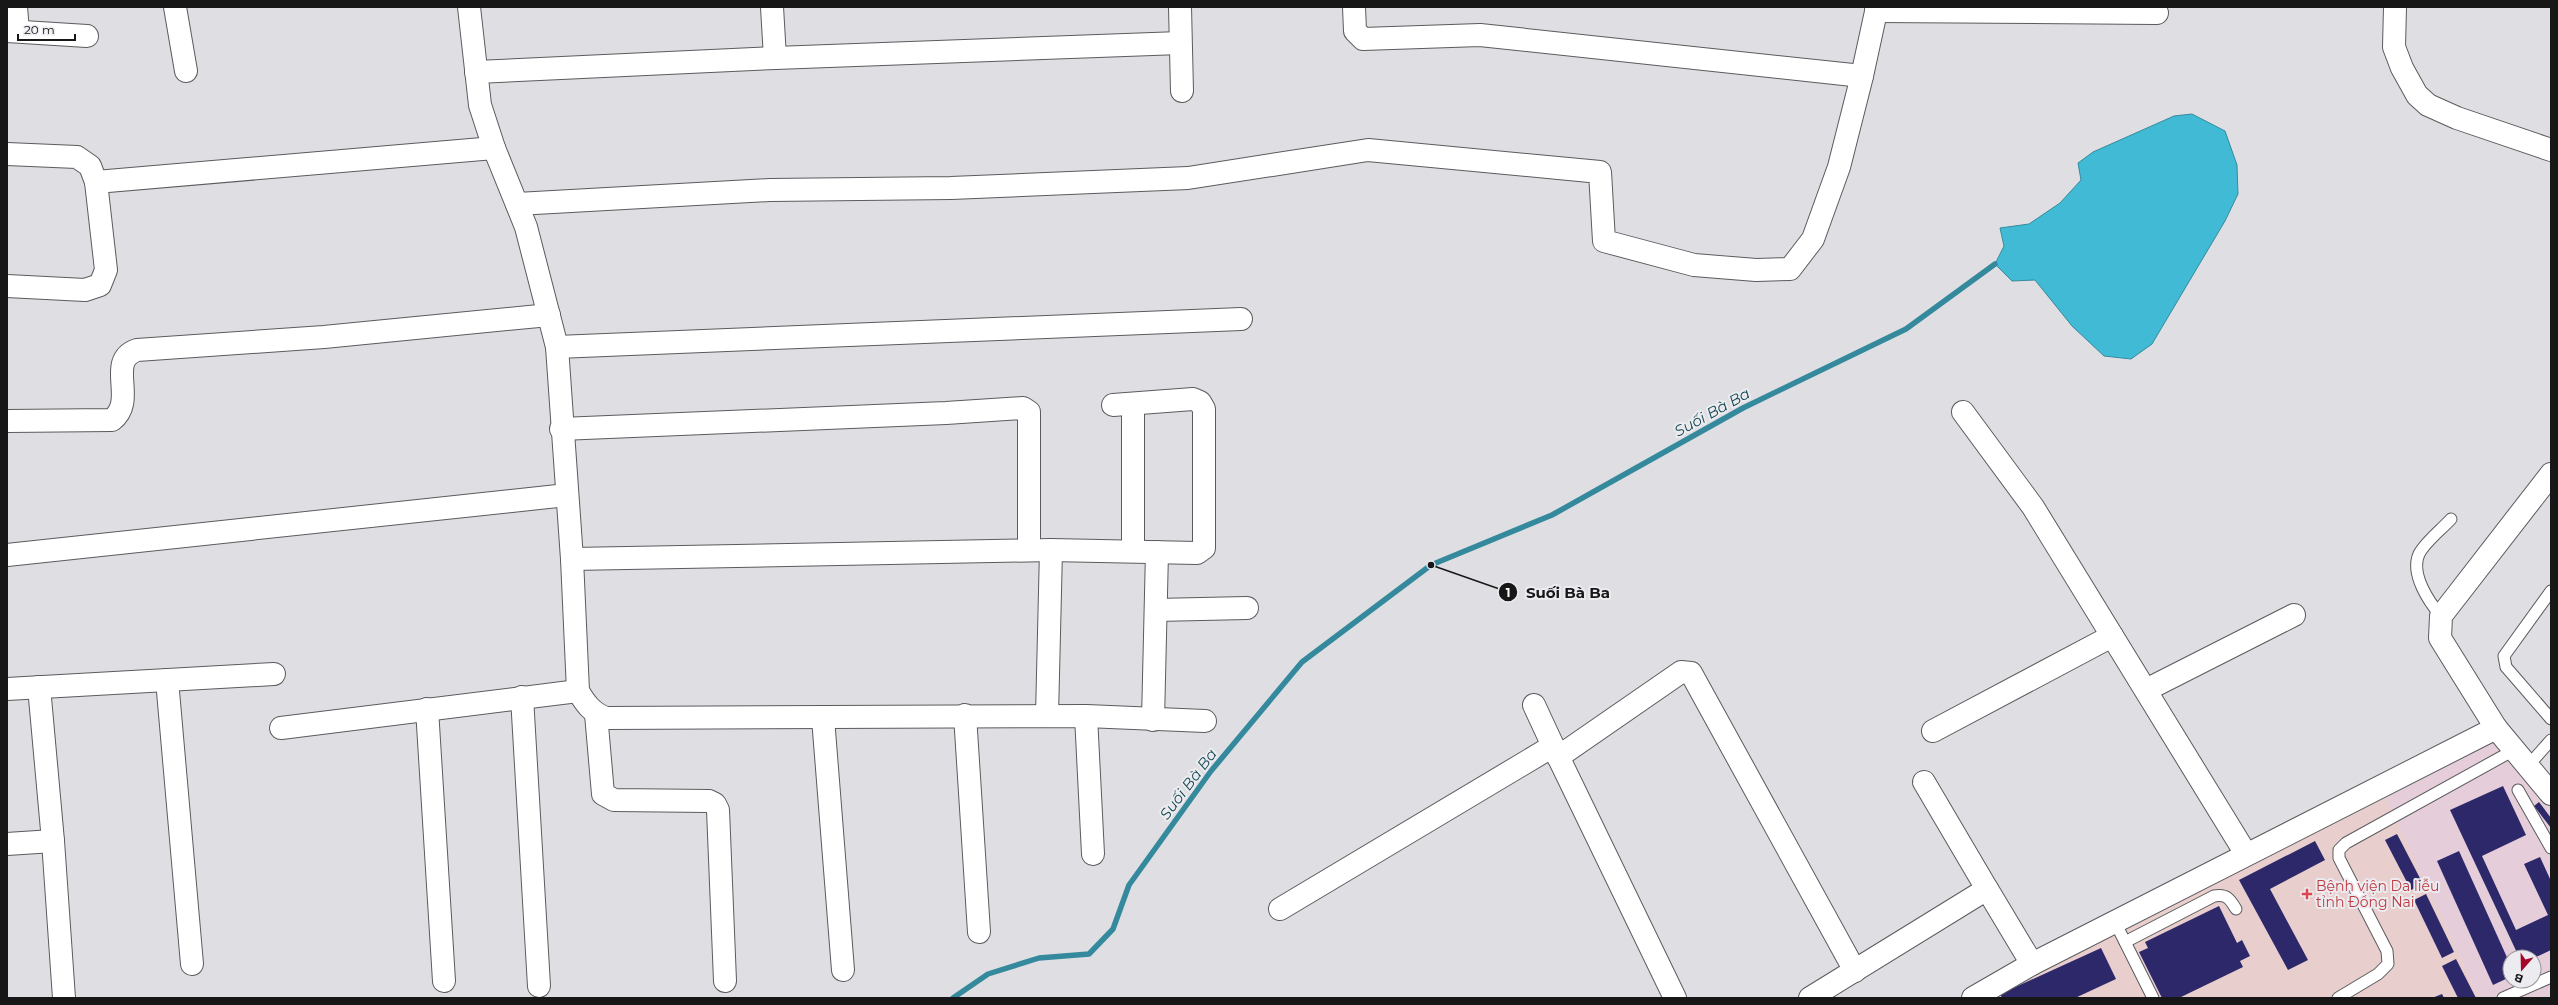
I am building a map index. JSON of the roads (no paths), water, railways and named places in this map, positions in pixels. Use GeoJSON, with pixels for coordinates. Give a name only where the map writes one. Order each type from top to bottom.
{"type":"FeatureCollection","features":[{"type":"Feature","properties":{"kind":"street"},"geometry":{"type":"LineString","coordinates":[[16,7],[12,31],[87,36]]}},
{"type":"Feature","properties":{"kind":"street"},"geometry":{"type":"LineString","coordinates":[[175,7],[186,71]]}},
{"type":"Feature","properties":{"kind":"street"},"geometry":{"type":"LineString","coordinates":[[469,7],[480,105],[494,148],[526,227],[557,347],[561,429],[572,559],[578,691],[596,714],[606,718],[823,718],[965,715],[1086,716],[1205,721]]}},
{"type":"Feature","properties":{"kind":"street"},"geometry":{"type":"LineString","coordinates":[[772,7],[775,58]]}},
{"type":"Feature","properties":{"kind":"street"},"geometry":{"type":"LineString","coordinates":[[1180,7],[1182,91]]}},
{"type":"Feature","properties":{"kind":"street"},"geometry":{"type":"LineString","coordinates":[[1354,7],[1355,31],[1363,39],[1480,35],[1862,76]]}},
{"type":"Feature","properties":{"kind":"street"},"geometry":{"type":"LineString","coordinates":[[2394,7],[2394,47],[2402,68],[2417,95],[2428,105],[2457,118],[2551,150]]}},
{"type":"Feature","properties":{"kind":"street"},"geometry":{"type":"LineString","coordinates":[[517,204],[770,190],[951,188],[1188,178],[1368,150],[1600,172],[1604,241],[1694,265],[1756,270],[1790,269],[1813,239],[1839,167],[1862,76],[1876,9],[2156,13]]}},
{"type":"Feature","properties":{"kind":"street"},"geometry":{"type":"LineString","coordinates":[[476,72],[775,58],[1180,43]]}},
{"type":"Feature","properties":{"kind":"street"},"geometry":{"type":"LineString","coordinates":[[96,182],[494,148]]}},
{"type":"Feature","properties":{"kind":"street"},"geometry":{"type":"LineString","coordinates":[[7,154],[77,157],[90,166],[96,182],[106,270],[100,286],[85,290],[7,286]]}},
{"type":"Feature","properties":{"kind":"street"},"geometry":{"type":"LineString","coordinates":[[7,421],[112,420],[120,414],[123,400],[122,362],[128,353],[137,350],[324,337],[549,315]]}},
{"type":"Feature","properties":{"kind":"street"},"geometry":{"type":"LineString","coordinates":[[557,347],[1241,319]]}},
{"type":"Feature","properties":{"kind":"street"},"geometry":{"type":"LineString","coordinates":[[572,559],[1029,550],[1133,550],[1197,553],[1204,548],[1204,409],[1200,402],[1193,399],[1123,404],[1133,550]]}},
{"type":"Feature","properties":{"kind":"street"},"geometry":{"type":"LineString","coordinates":[[561,429],[946,414],[1023,408],[1029,412],[1029,550]]}},
{"type":"Feature","properties":{"kind":"street"},"geometry":{"type":"LineString","coordinates":[[1963,412],[2033,507],[2246,854]]}},
{"type":"Feature","properties":{"kind":"street"},"geometry":{"type":"LineString","coordinates":[[2551,474],[2441,616],[2440,638],[2496,728],[2551,794]]}},
{"type":"Feature","properties":{"kind":"street"},"geometry":{"type":"LineString","coordinates":[[7,555],[567,495]]}},
{"type":"Feature","properties":{"kind":"street"},"geometry":{"type":"LineString","coordinates":[[1047,716],[1051,550]]}},
{"type":"Feature","properties":{"kind":"street"},"geometry":{"type":"LineString","coordinates":[[1153,720],[1157,552]]}},
{"type":"Feature","properties":{"kind":"street"},"geometry":{"type":"LineString","coordinates":[[1156,610],[1247,608]]}},
{"type":"Feature","properties":{"kind":"street"},"geometry":{"type":"LineString","coordinates":[[2146,690],[2294,615]]}},
{"type":"Feature","properties":{"kind":"street"},"geometry":{"type":"LineString","coordinates":[[1933,731],[2112,636]]}},
{"type":"Feature","properties":{"kind":"street"},"geometry":{"type":"LineString","coordinates":[[1280,909],[1556,751],[1681,672],[1691,673],[1856,971]]}},
{"type":"Feature","properties":{"kind":"street"},"geometry":{"type":"LineString","coordinates":[[7,689],[39,686],[274,674]]}},
{"type":"Feature","properties":{"kind":"street"},"geometry":{"type":"LineString","coordinates":[[167,680],[192,964]]}},
{"type":"Feature","properties":{"kind":"street"},"geometry":{"type":"LineString","coordinates":[[39,686],[53,840],[64,998]]}},
{"type":"Feature","properties":{"kind":"street"},"geometry":{"type":"LineString","coordinates":[[281,728],[578,691]]}},
{"type":"Feature","properties":{"kind":"street"},"geometry":{"type":"LineString","coordinates":[[522,697],[539,986]]}},
{"type":"Feature","properties":{"kind":"street"},"geometry":{"type":"LineString","coordinates":[[1534,705],[1675,998]]}},
{"type":"Feature","properties":{"kind":"street"},"geometry":{"type":"LineString","coordinates":[[427,709],[444,981]]}},
{"type":"Feature","properties":{"kind":"street"},"geometry":{"type":"LineString","coordinates":[[596,714],[603,794],[606,797],[614,800],[709,801],[715,804],[718,810],[725,981]]}},
{"type":"Feature","properties":{"kind":"street"},"geometry":{"type":"LineString","coordinates":[[965,715],[979,932]]}},
{"type":"Feature","properties":{"kind":"street"},"geometry":{"type":"LineString","coordinates":[[1086,716],[1093,854]]}},
{"type":"Feature","properties":{"kind":"street"},"geometry":{"type":"LineString","coordinates":[[823,718],[843,970]]}},
{"type":"Feature","properties":{"kind":"street"},"geometry":{"type":"LineString","coordinates":[[1973,998],[2032,964],[2496,728]]}},
{"type":"Feature","properties":{"kind":"street"},"geometry":{"type":"LineString","coordinates":[[1924,782],[2032,964]]}},
{"type":"Feature","properties":{"kind":"street"},"geometry":{"type":"LineString","coordinates":[[7,844],[53,840]]}},
{"type":"Feature","properties":{"kind":"street"},"geometry":{"type":"LineString","coordinates":[[1810,998],[1987,889]]}},
{"type":"Feature","properties":{"kind":"lane"},"geometry":{"type":"LineString","coordinates":[[2441,616],[2429,602],[2417,565],[2420,553],[2452,519]]}},
{"type":"Feature","properties":{"kind":"lane"},"geometry":{"type":"LineString","coordinates":[[2551,591],[2504,656],[2506,667],[2551,719]]}},
{"type":"Feature","properties":{"kind":"lane"},"geometry":{"type":"LineString","coordinates":[[2528,766],[2551,740]]}},
{"type":"Feature","properties":{"kind":"lane"},"geometry":{"type":"LineString","coordinates":[[2338,998],[2378,974],[2388,964],[2387,951],[2339,858],[2339,850],[2346,843],[2514,750]]}},
{"type":"Feature","properties":{"kind":"lane"},"geometry":{"type":"LineString","coordinates":[[2518,790],[2551,848]]}},
{"type":"Feature","properties":{"kind":"lane"},"geometry":{"type":"LineString","coordinates":[[2124,942],[2214,896],[2223,894],[2228,897],[2236,908]]}},
{"type":"Feature","properties":{"kind":"lane"},"geometry":{"type":"LineString","coordinates":[[2115,922],[2152,997]]}},
{"type":"Feature","properties":{"kind":"lane"},"geometry":{"type":"LineString","coordinates":[[2503,998],[2551,977]]}},
{"type":"Feature","properties":{"kind":"water"},"geometry":{"type":"Polygon","coordinates":[[[2192,114],[2225,131],[2237,165],[2238,194],[2225,221],[2152,344],[2131,359],[2104,356],[2072,326],[2035,280],[2012,281],[1995,264],[2004,246],[2000,228],[2029,224],[2060,203],[2081,180],[2078,163],[2093,152],[2174,116],[2192,114]]]}},
{"type":"Feature","properties":{"kind":"waterway","name":"Suối Bà Ba"},"geometry":{"type":"LineString","coordinates":[[953,998],[988,974],[1039,958],[1089,954],[1113,929],[1129,885],[1211,771],[1302,662],[1431,565],[1552,515],[1743,408],[1906,329],[1995,264]]}},
{"type":"Feature","properties":{"kind":"place","name":"Suối Bà Ba"},"geometry":{"type":"Point","coordinates":[1431,565]}},
{"type":"Feature","properties":{"kind":"place","name":"Bệnh viện Da liễu tỉnh Đồng Nai"},"geometry":{"type":"Point","coordinates":[2307,894]}}]}
